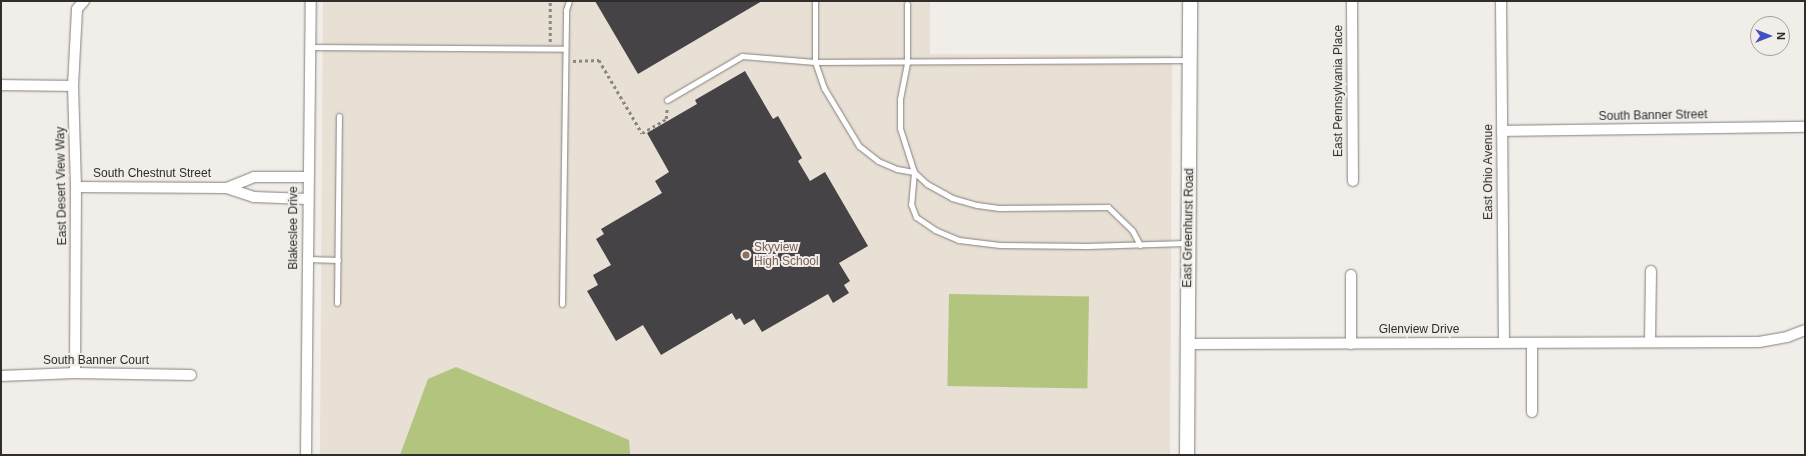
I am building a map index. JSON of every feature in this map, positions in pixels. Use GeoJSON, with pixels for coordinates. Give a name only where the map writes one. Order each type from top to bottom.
{"type":"FeatureCollection","features":[{"type":"Feature","properties":{"kind":"main road","name":"East Greenhurst Road"},"geometry":{"type":"LineString","coordinates":[[1187,455],[1191,60],[1190,1]]}},
{"type":"Feature","properties":{"kind":"street","name":"East Desert View Way"},"geometry":{"type":"LineString","coordinates":[[75,373],[76,187],[73,86],[77,9],[84,1]]}},
{"type":"Feature","properties":{"kind":"street","name":"Blakeslee Drive"},"geometry":{"type":"LineString","coordinates":[[306,455],[311,1]]}},
{"type":"Feature","properties":{"kind":"street","name":"East Pennsylvania Place"},"geometry":{"type":"LineString","coordinates":[[1352,1],[1353,181]]}},
{"type":"Feature","properties":{"kind":"street","name":"East Ohio Avenue"},"geometry":{"type":"LineString","coordinates":[[1501,1],[1504,343]]}},
{"type":"Feature","properties":{"kind":"street"},"geometry":{"type":"LineString","coordinates":[[1,85],[73,86]]}},
{"type":"Feature","properties":{"kind":"street","name":"South Banner Street"},"geometry":{"type":"LineString","coordinates":[[1502,131],[1805,127]]}},
{"type":"Feature","properties":{"kind":"street","name":"South Chestnut Street"},"geometry":{"type":"LineString","coordinates":[[227,188],[254,177],[308,177]]}},
{"type":"Feature","properties":{"kind":"street","name":"South Chestnut Street"},"geometry":{"type":"LineString","coordinates":[[76,187],[227,188],[254,197],[308,199]]}},
{"type":"Feature","properties":{"kind":"street"},"geometry":{"type":"LineString","coordinates":[[1650,272],[1650,342]]}},
{"type":"Feature","properties":{"kind":"street"},"geometry":{"type":"LineString","coordinates":[[1351,275],[1351,344]]}},
{"type":"Feature","properties":{"kind":"street","name":"Glenview Drive"},"geometry":{"type":"LineString","coordinates":[[1188,344],[1759,342],[1787,337],[1805,330]]}},
{"type":"Feature","properties":{"kind":"street"},"geometry":{"type":"LineString","coordinates":[[1532,343],[1532,412]]}},
{"type":"Feature","properties":{"kind":"street","name":"South Banner Court"},"geometry":{"type":"LineString","coordinates":[[1,376],[75,373],[191,375]]}},
{"type":"Feature","properties":{"kind":"lane"},"geometry":{"type":"LineString","coordinates":[[562,304],[565,49],[566,10],[569,1]]}},
{"type":"Feature","properties":{"kind":"lane"},"geometry":{"type":"LineString","coordinates":[[815,1],[815,62],[824,88],[859,146],[878,161],[897,169],[914,172],[927,184],[952,198],[977,205],[1000,208],[1108,207],[1132,230],[1140,245]]}},
{"type":"Feature","properties":{"kind":"lane"},"geometry":{"type":"LineString","coordinates":[[907,4],[907,62],[900,99],[900,128],[914,172],[911,204],[916,217],[935,230],[959,240],[1000,245],[1140,245],[1189,243]]}},
{"type":"Feature","properties":{"kind":"lane"},"geometry":{"type":"LineString","coordinates":[[310,47],[565,49]]}},
{"type":"Feature","properties":{"kind":"lane"},"geometry":{"type":"LineString","coordinates":[[667,100],[742,56],[815,62],[1191,60]]}},
{"type":"Feature","properties":{"kind":"lane"},"geometry":{"type":"LineString","coordinates":[[337,303],[339,116]]}},
{"type":"Feature","properties":{"kind":"lane"},"geometry":{"type":"LineString","coordinates":[[307,259],[338,260]]}},
{"type":"Feature","properties":{"kind":"path"},"geometry":{"type":"LineString","coordinates":[[550,1],[550,48]]}},
{"type":"Feature","properties":{"kind":"path"},"geometry":{"type":"LineString","coordinates":[[565,61],[599,60],[642,133],[666,119],[667,100]]}},
{"type":"Feature","properties":{"kind":"shaded area","name":"Skyview High School"},"geometry":{"type":"Polygon","coordinates":[[[323,1],[930,1],[930,54],[1172,55],[1170,455],[320,455],[323,1]]]}},
{"type":"Feature","properties":{"kind":"green space"},"geometry":{"type":"Polygon","coordinates":[[[949,294],[1089,296],[1087,388],[947,386],[949,294]]]}},
{"type":"Feature","properties":{"kind":"green space"},"geometry":{"type":"Polygon","coordinates":[[[456,367],[629,440],[630,455],[400,455],[428,379],[456,367]]]}},
{"type":"Feature","properties":{"kind":"building"},"geometry":{"type":"Polygon","coordinates":[[[595,1],[762,1],[638,74],[595,1]]]}},
{"type":"Feature","properties":{"kind":"building"},"geometry":{"type":"Polygon","coordinates":[[[745,71],[773,119],[778,116],[802,158],[798,161],[810,181],[825,172],[868,246],[839,263],[850,281],[844,285],[849,293],[833,303],[828,294],[762,332],[754,319],[744,325],[740,318],[736,320],[732,313],[661,355],[643,325],[616,341],[587,291],[598,285],[593,275],[611,265],[596,239],[604,234],[601,229],[662,193],[655,181],[669,172],[647,133],[697,104],[695,100],[745,71]]]}},
{"type":"Feature","properties":{"kind":"place","name":"Skyview High School"},"geometry":{"type":"Point","coordinates":[746,255]}}]}
